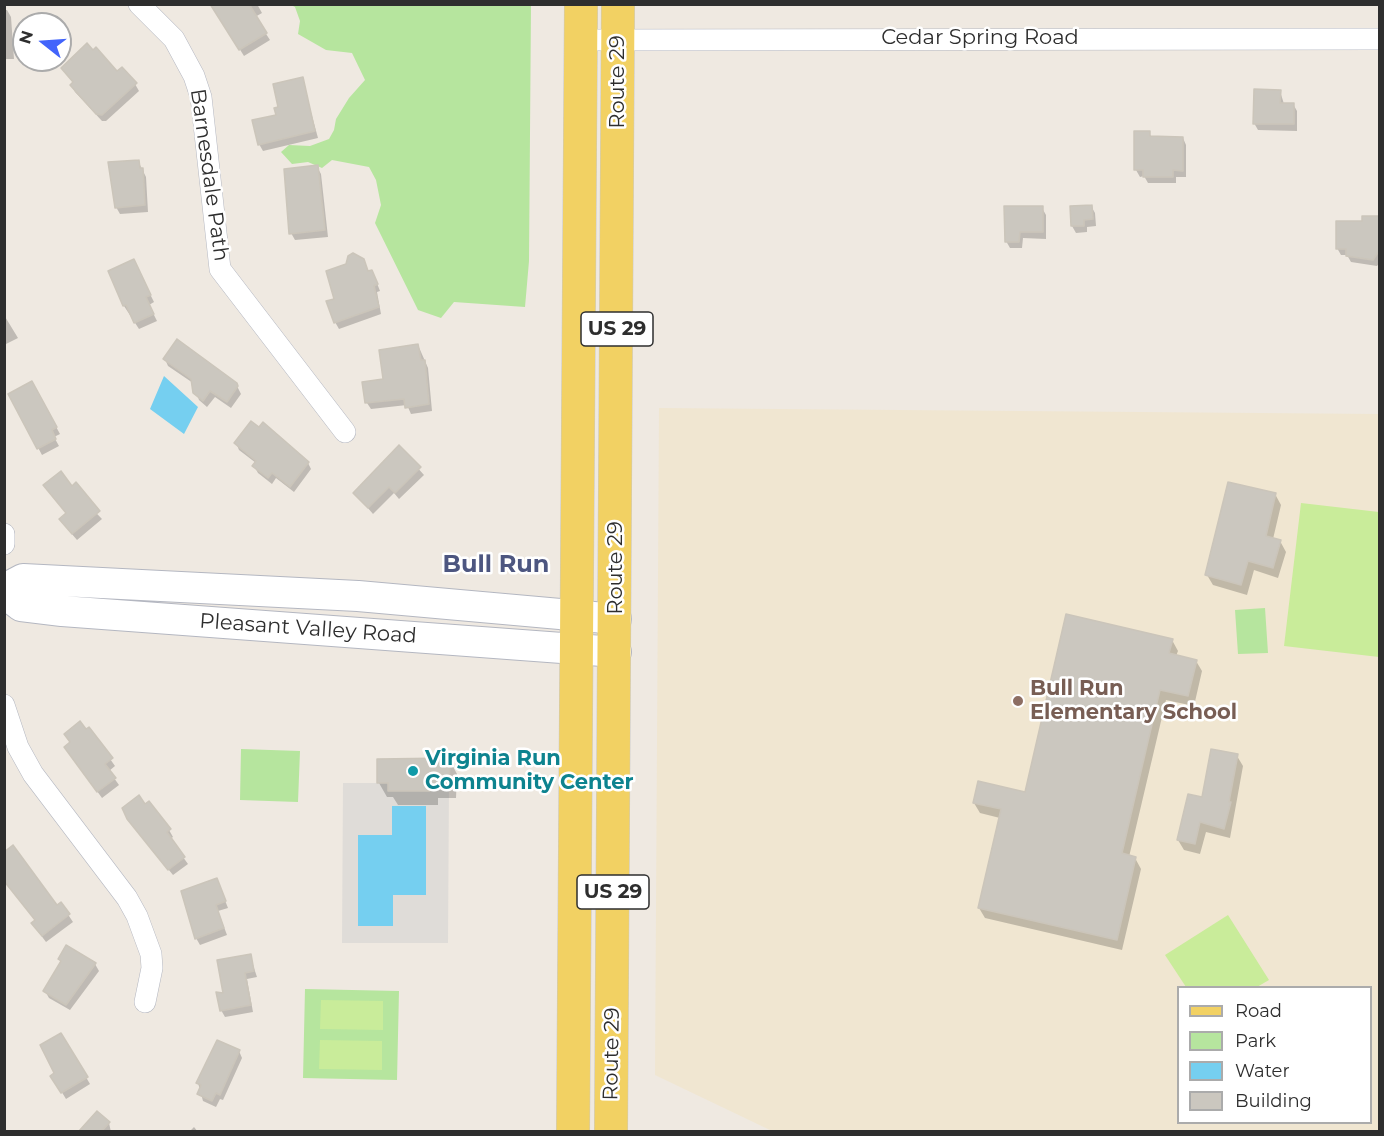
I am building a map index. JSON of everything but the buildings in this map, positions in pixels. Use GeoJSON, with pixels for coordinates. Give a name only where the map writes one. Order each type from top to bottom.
{"type":"FeatureCollection","features":[{"type":"Feature","properties":{"kind":"main road","name":"Route 29"},"geometry":{"type":"LineString","coordinates":[[573,1131],[581,4]]}},
{"type":"Feature","properties":{"kind":"main road","name":"Route 29"},"geometry":{"type":"LineString","coordinates":[[611,1131],[616,652],[618,4]]}},
{"type":"Feature","properties":{"kind":"main road","name":"Pleasant Valley Road"},"geometry":{"type":"LineString","coordinates":[[616,619],[358,596],[23,579],[4,591],[21,606],[62,611],[616,652]]}},
{"type":"Feature","properties":{"kind":"street","name":"Barnesdale Path"},"geometry":{"type":"LineString","coordinates":[[140,4],[174,39],[194,76],[201,97],[220,269],[345,432]]}},
{"type":"Feature","properties":{"kind":"street","name":"Cedar Spring Road"},"geometry":{"type":"LineString","coordinates":[[581,40],[1380,39]]}},
{"type":"Feature","properties":{"kind":"street"},"geometry":{"type":"LineString","coordinates":[[4,534],[4,544]]}},
{"type":"Feature","properties":{"kind":"street"},"geometry":{"type":"LineString","coordinates":[[4,705],[18,747],[33,774],[127,898],[137,916],[151,954],[152,968],[145,1002]]}},
{"type":"Feature","properties":{"kind":"shaded area","name":"Bull Run Elementary School"},"geometry":{"type":"Polygon","coordinates":[[[659,408],[1379,414],[1379,1131],[772,1131],[655,1075],[659,408]]]}},
{"type":"Feature","properties":{"kind":"shaded area"},"geometry":{"type":"Polygon","coordinates":[[[343,783],[388,783],[388,791],[430,791],[431,784],[449,784],[448,943],[342,943],[343,783]],[[358,835],[358,926],[392,835],[358,835]]]}},
{"type":"Feature","properties":{"kind":"green space"},"geometry":{"type":"Polygon","coordinates":[[[291,5],[531,5],[529,261],[525,307],[454,302],[441,318],[418,310],[375,223],[381,205],[376,180],[369,167],[332,160],[322,168],[308,162],[292,164],[281,152],[289,145],[310,146],[329,139],[336,119],[349,98],[365,80],[352,53],[326,50],[298,34],[300,21],[295,7],[291,5]]]}},
{"type":"Feature","properties":{"kind":"green space"},"geometry":{"type":"Polygon","coordinates":[[[1301,503],[1379,512],[1379,657],[1284,646],[1301,503]]]}},
{"type":"Feature","properties":{"kind":"green space"},"geometry":{"type":"Polygon","coordinates":[[[1265,608],[1268,653],[1238,654],[1235,610],[1265,608]]]}},
{"type":"Feature","properties":{"kind":"green space"},"geometry":{"type":"Polygon","coordinates":[[[241,749],[300,751],[298,802],[240,800],[241,749]]]}},
{"type":"Feature","properties":{"kind":"green space"},"geometry":{"type":"Polygon","coordinates":[[[1228,915],[1269,980],[1259,986],[1185,986],[1165,955],[1228,915]]]}},
{"type":"Feature","properties":{"kind":"green space"},"geometry":{"type":"Polygon","coordinates":[[[305,989],[399,991],[397,1080],[303,1078],[305,989]]]}},
{"type":"Feature","properties":{"kind":"green space"},"geometry":{"type":"Polygon","coordinates":[[[321,1000],[383,1001],[383,1030],[320,1029],[321,1000]]]}},
{"type":"Feature","properties":{"kind":"green space"},"geometry":{"type":"Polygon","coordinates":[[[320,1040],[382,1041],[382,1070],[319,1069],[320,1040]]]}},
{"type":"Feature","properties":{"kind":"water"},"geometry":{"type":"Polygon","coordinates":[[[164,376],[198,407],[184,434],[150,409],[164,376]]]}},
{"type":"Feature","properties":{"kind":"water"},"geometry":{"type":"Polygon","coordinates":[[[392,806],[426,806],[426,895],[393,895],[393,926],[358,926],[358,835],[392,835],[392,806]]]}},
{"type":"Feature","properties":{"kind":"place","name":"Bull Run Elementary School"},"geometry":{"type":"Point","coordinates":[1018,701]}},
{"type":"Feature","properties":{"kind":"place","name":"Virginia Run Community Center"},"geometry":{"type":"Point","coordinates":[413,771]}},
{"type":"Feature","properties":{"kind":"district","name":"Bull Run"},"geometry":{"type":"Point","coordinates":[496,565]}}]}
